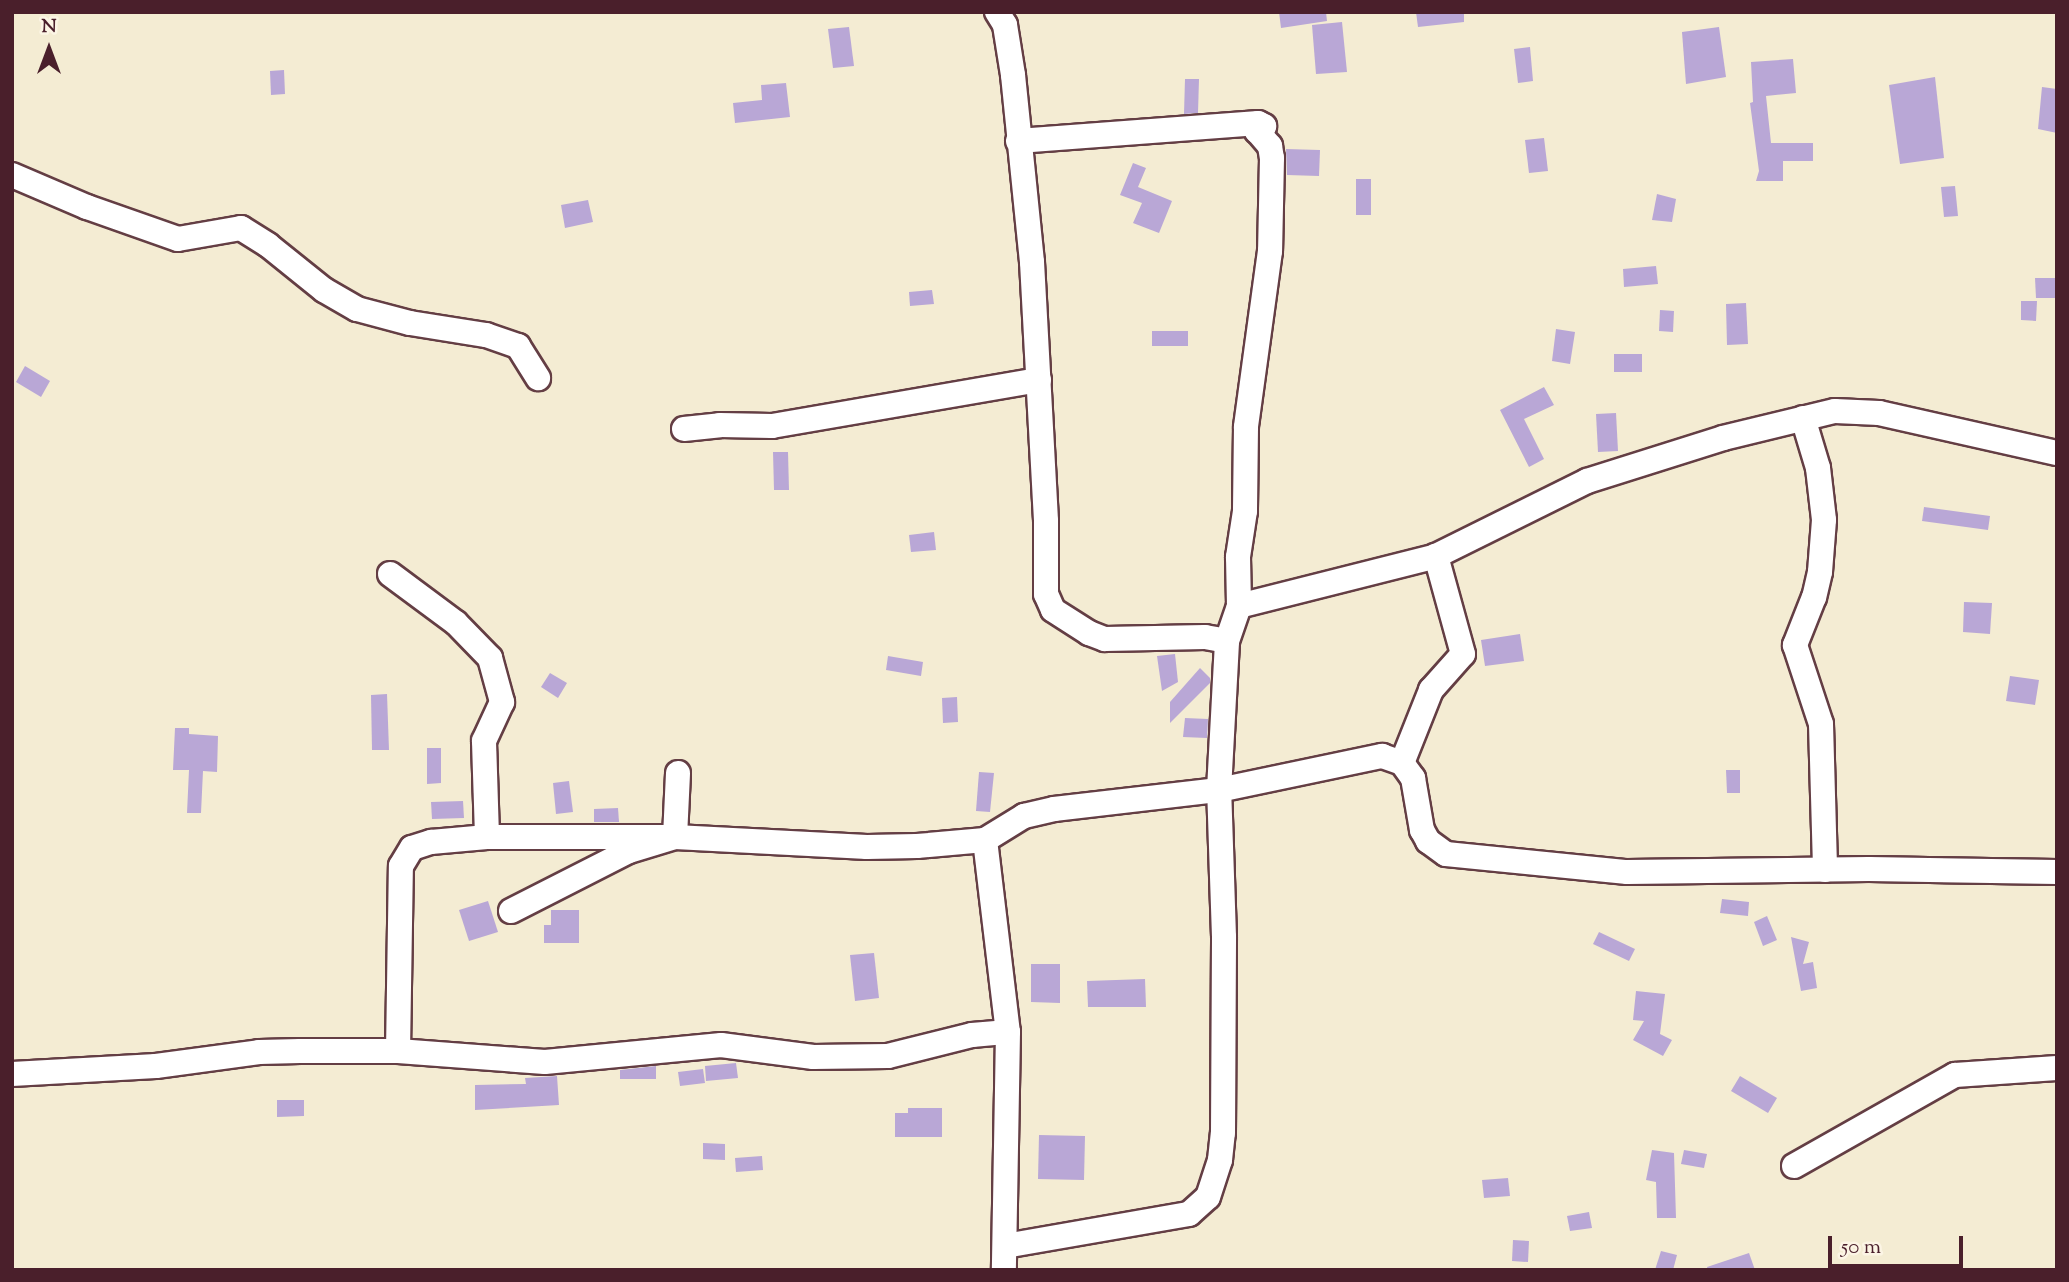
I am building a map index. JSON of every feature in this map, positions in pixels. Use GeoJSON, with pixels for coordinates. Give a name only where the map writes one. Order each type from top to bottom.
{"type":"FeatureCollection","features":[{"type":"Feature","properties":{"kind":"street"},"geometry":{"type":"LineString","coordinates":[[998,12],[1005,25],[1013,75],[1032,262],[1046,521],[1046,594],[1053,610],[1074,626],[1105,639],[1205,636],[1227,641]]}},
{"type":"Feature","properties":{"kind":"street"},"geometry":{"type":"LineString","coordinates":[[985,839],[1008,1032],[1004,1258],[1189,1214],[1208,1197],[1220,1160],[1223,1133],[1224,937],[1219,790],[1227,641],[1239,606],[1238,557],[1245,511],[1246,427],[1270,251],[1272,158],[1270,146],[1257,131],[1264,126],[1258,123],[1018,141]]}},
{"type":"Feature","properties":{"kind":"street"},"geometry":{"type":"LineString","coordinates":[[12,175],[86,207],[178,239],[240,228],[268,245],[324,290],[357,309],[410,323],[486,335],[518,346],[538,378]]}},
{"type":"Feature","properties":{"kind":"street"},"geometry":{"type":"LineString","coordinates":[[684,429],[720,425],[772,426],[1039,380]]}},
{"type":"Feature","properties":{"kind":"street"},"geometry":{"type":"LineString","coordinates":[[1239,606],[1436,556],[1587,481],[1723,438],[1835,411],[1879,413],[2057,453]]}},
{"type":"Feature","properties":{"kind":"street"},"geometry":{"type":"LineString","coordinates":[[1803,418],[1818,468],[1824,520],[1820,572],[1796,645],[1821,724],[1825,870]]}},
{"type":"Feature","properties":{"kind":"street"},"geometry":{"type":"LineString","coordinates":[[1402,763],[1431,690],[1463,654],[1436,556]]}},
{"type":"Feature","properties":{"kind":"street"},"geometry":{"type":"LineString","coordinates":[[390,574],[456,623],[490,657],[502,702],[484,741],[487,837]]}},
{"type":"Feature","properties":{"kind":"street"},"geometry":{"type":"LineString","coordinates":[[398,1051],[401,866],[412,848],[431,842],[487,837],[675,837],[867,847],[985,839],[1024,817],[1040,812],[1219,790],[1382,756],[1402,763],[1413,778],[1422,830],[1428,841],[1446,855],[1626,872],[2057,872]]}},
{"type":"Feature","properties":{"kind":"street"},"geometry":{"type":"LineString","coordinates":[[675,837],[678,773]]}},
{"type":"Feature","properties":{"kind":"street"},"geometry":{"type":"LineString","coordinates":[[511,911],[629,851],[675,837]]}},
{"type":"Feature","properties":{"kind":"street"},"geometry":{"type":"LineString","coordinates":[[12,1074],[156,1066],[259,1052],[398,1051],[545,1062],[721,1045],[813,1057],[888,1056],[972,1035],[1008,1032]]}},
{"type":"Feature","properties":{"kind":"street"},"geometry":{"type":"LineString","coordinates":[[1794,1166],[1955,1075],[2057,1068]]}},
{"type":"Feature","properties":{"kind":"building"},"geometry":{"type":"Polygon","coordinates":[[[1279,12],[1326,12],[1327,21],[1281,28],[1279,12]]]}},
{"type":"Feature","properties":{"kind":"building"},"geometry":{"type":"Polygon","coordinates":[[[1416,12],[1464,12],[1464,22],[1418,27],[1416,12]]]}},
{"type":"Feature","properties":{"kind":"building"},"geometry":{"type":"Polygon","coordinates":[[[1342,22],[1347,72],[1316,74],[1312,25],[1342,22]]]}},
{"type":"Feature","properties":{"kind":"building"},"geometry":{"type":"Polygon","coordinates":[[[849,27],[854,66],[833,68],[828,29],[849,27]]]}},
{"type":"Feature","properties":{"kind":"building"},"geometry":{"type":"Polygon","coordinates":[[[1719,27],[1726,77],[1686,84],[1682,32],[1719,27]]]}},
{"type":"Feature","properties":{"kind":"building"},"geometry":{"type":"Polygon","coordinates":[[[1530,47],[1533,81],[1518,83],[1514,49],[1530,47]]]}},
{"type":"Feature","properties":{"kind":"building"},"geometry":{"type":"Polygon","coordinates":[[[1793,59],[1796,93],[1766,96],[1771,143],[1813,143],[1813,161],[1783,161],[1783,181],[1756,181],[1759,171],[1750,103],[1753,102],[1751,62],[1793,59]]]}},
{"type":"Feature","properties":{"kind":"building"},"geometry":{"type":"Polygon","coordinates":[[[284,70],[285,94],[271,95],[270,71],[284,70]]]}},
{"type":"Feature","properties":{"kind":"building"},"geometry":{"type":"Polygon","coordinates":[[[1935,77],[1944,158],[1900,164],[1889,85],[1935,77]]]}},
{"type":"Feature","properties":{"kind":"building"},"geometry":{"type":"Polygon","coordinates":[[[1185,79],[1199,79],[1198,113],[1184,114],[1185,79]]]}},
{"type":"Feature","properties":{"kind":"building"},"geometry":{"type":"Polygon","coordinates":[[[786,83],[790,117],[735,123],[733,103],[762,100],[761,85],[786,83]]]}},
{"type":"Feature","properties":{"kind":"building"},"geometry":{"type":"Polygon","coordinates":[[[2042,87],[2057,89],[2057,133],[2038,129],[2042,87]]]}},
{"type":"Feature","properties":{"kind":"building"},"geometry":{"type":"Polygon","coordinates":[[[1544,138],[1548,171],[1529,173],[1525,140],[1544,138]]]}},
{"type":"Feature","properties":{"kind":"building"},"geometry":{"type":"Polygon","coordinates":[[[1286,149],[1320,150],[1319,176],[1287,175],[1286,149]]]}},
{"type":"Feature","properties":{"kind":"building"},"geometry":{"type":"Polygon","coordinates":[[[1133,163],[1146,168],[1138,187],[1172,201],[1159,233],[1133,223],[1142,203],[1120,195],[1133,163]]]}},
{"type":"Feature","properties":{"kind":"building"},"geometry":{"type":"Polygon","coordinates":[[[1356,179],[1371,179],[1371,215],[1356,215],[1356,179]]]}},
{"type":"Feature","properties":{"kind":"building"},"geometry":{"type":"Polygon","coordinates":[[[1955,186],[1958,216],[1944,217],[1941,187],[1955,186]]]}},
{"type":"Feature","properties":{"kind":"building"},"geometry":{"type":"Polygon","coordinates":[[[1657,194],[1676,199],[1672,222],[1652,220],[1657,194]]]}},
{"type":"Feature","properties":{"kind":"building"},"geometry":{"type":"Polygon","coordinates":[[[588,200],[593,222],[565,228],[561,205],[588,200]]]}},
{"type":"Feature","properties":{"kind":"building"},"geometry":{"type":"Polygon","coordinates":[[[1656,266],[1658,284],[1624,287],[1623,269],[1656,266]]]}},
{"type":"Feature","properties":{"kind":"building"},"geometry":{"type":"Polygon","coordinates":[[[2035,278],[2057,278],[2057,298],[2036,298],[2035,278]]]}},
{"type":"Feature","properties":{"kind":"building"},"geometry":{"type":"Polygon","coordinates":[[[932,290],[934,304],[910,306],[909,292],[932,290]]]}},
{"type":"Feature","properties":{"kind":"building"},"geometry":{"type":"Polygon","coordinates":[[[2021,301],[2037,301],[2036,321],[2021,320],[2021,301]]]}},
{"type":"Feature","properties":{"kind":"building"},"geometry":{"type":"Polygon","coordinates":[[[1746,303],[1748,344],[1727,345],[1726,304],[1746,303]]]}},
{"type":"Feature","properties":{"kind":"building"},"geometry":{"type":"Polygon","coordinates":[[[1660,310],[1674,311],[1673,332],[1659,331],[1660,310]]]}},
{"type":"Feature","properties":{"kind":"building"},"geometry":{"type":"Polygon","coordinates":[[[1556,329],[1575,332],[1570,364],[1552,361],[1556,329]]]}},
{"type":"Feature","properties":{"kind":"building"},"geometry":{"type":"Polygon","coordinates":[[[1152,331],[1188,331],[1188,346],[1152,346],[1152,331]]]}},
{"type":"Feature","properties":{"kind":"building"},"geometry":{"type":"Polygon","coordinates":[[[1614,354],[1642,354],[1642,372],[1614,372],[1614,354]]]}},
{"type":"Feature","properties":{"kind":"building"},"geometry":{"type":"Polygon","coordinates":[[[25,366],[50,381],[41,397],[16,382],[25,366]]]}},
{"type":"Feature","properties":{"kind":"building"},"geometry":{"type":"Polygon","coordinates":[[[1544,387],[1554,405],[1524,419],[1544,459],[1529,467],[1500,410],[1544,387]]]}},
{"type":"Feature","properties":{"kind":"building"},"geometry":{"type":"Polygon","coordinates":[[[1616,413],[1618,451],[1598,452],[1596,414],[1616,413]]]}},
{"type":"Feature","properties":{"kind":"building"},"geometry":{"type":"Polygon","coordinates":[[[773,452],[788,452],[789,490],[774,490],[773,452]]]}},
{"type":"Feature","properties":{"kind":"building"},"geometry":{"type":"Polygon","coordinates":[[[1924,507],[1990,516],[1988,530],[1922,521],[1924,507]]]}},
{"type":"Feature","properties":{"kind":"building"},"geometry":{"type":"Polygon","coordinates":[[[934,532],[936,550],[911,552],[909,535],[934,532]]]}},
{"type":"Feature","properties":{"kind":"building"},"geometry":{"type":"Polygon","coordinates":[[[1964,602],[1992,603],[1990,634],[1963,632],[1964,602]]]}},
{"type":"Feature","properties":{"kind":"building"},"geometry":{"type":"Polygon","coordinates":[[[1520,634],[1524,661],[1485,666],[1481,640],[1520,634]]]}},
{"type":"Feature","properties":{"kind":"building"},"geometry":{"type":"Polygon","coordinates":[[[1175,654],[1178,682],[1162,691],[1157,656],[1175,654]]]}},
{"type":"Feature","properties":{"kind":"building"},"geometry":{"type":"Polygon","coordinates":[[[888,656],[923,662],[921,676],[886,670],[888,656]]]}},
{"type":"Feature","properties":{"kind":"building"},"geometry":{"type":"Polygon","coordinates":[[[1200,668],[1210,678],[1210,683],[1170,723],[1170,702],[1200,668]]]}},
{"type":"Feature","properties":{"kind":"building"},"geometry":{"type":"Polygon","coordinates":[[[550,673],[567,683],[558,698],[541,687],[550,673]]]}},
{"type":"Feature","properties":{"kind":"building"},"geometry":{"type":"Polygon","coordinates":[[[2010,676],[2039,680],[2035,705],[2006,701],[2010,676]]]}},
{"type":"Feature","properties":{"kind":"building"},"geometry":{"type":"Polygon","coordinates":[[[387,694],[389,750],[372,750],[371,695],[387,694]]]}},
{"type":"Feature","properties":{"kind":"building"},"geometry":{"type":"Polygon","coordinates":[[[957,697],[958,722],[943,723],[942,698],[957,697]]]}},
{"type":"Feature","properties":{"kind":"building"},"geometry":{"type":"Polygon","coordinates":[[[1185,718],[1208,719],[1207,738],[1183,737],[1185,718]]]}},
{"type":"Feature","properties":{"kind":"building"},"geometry":{"type":"Polygon","coordinates":[[[175,728],[189,728],[189,734],[218,736],[217,772],[203,771],[201,813],[187,813],[189,770],[173,770],[175,728]]]}},
{"type":"Feature","properties":{"kind":"building"},"geometry":{"type":"Polygon","coordinates":[[[427,748],[441,748],[441,783],[427,784],[427,748]]]}},
{"type":"Feature","properties":{"kind":"building"},"geometry":{"type":"Polygon","coordinates":[[[1726,770],[1740,770],[1740,793],[1727,793],[1726,770]]]}},
{"type":"Feature","properties":{"kind":"building"},"geometry":{"type":"Polygon","coordinates":[[[979,772],[994,773],[990,812],[976,811],[979,772]]]}},
{"type":"Feature","properties":{"kind":"building"},"geometry":{"type":"Polygon","coordinates":[[[569,781],[573,812],[556,814],[553,783],[569,781]]]}},
{"type":"Feature","properties":{"kind":"building"},"geometry":{"type":"Polygon","coordinates":[[[463,801],[464,818],[432,819],[431,802],[463,801]]]}},
{"type":"Feature","properties":{"kind":"building"},"geometry":{"type":"Polygon","coordinates":[[[618,808],[619,822],[594,822],[594,809],[618,808]]]}},
{"type":"Feature","properties":{"kind":"building"},"geometry":{"type":"Polygon","coordinates":[[[1722,899],[1749,902],[1748,916],[1720,913],[1722,899]]]}},
{"type":"Feature","properties":{"kind":"building"},"geometry":{"type":"Polygon","coordinates":[[[488,901],[498,932],[469,941],[459,910],[488,901]]]}},
{"type":"Feature","properties":{"kind":"building"},"geometry":{"type":"Polygon","coordinates":[[[551,910],[579,910],[579,943],[544,943],[544,925],[551,925],[551,910]]]}},
{"type":"Feature","properties":{"kind":"building"},"geometry":{"type":"Polygon","coordinates":[[[1767,916],[1777,940],[1763,946],[1754,922],[1767,916]]]}},
{"type":"Feature","properties":{"kind":"building"},"geometry":{"type":"Polygon","coordinates":[[[1599,932],[1635,949],[1629,961],[1593,944],[1599,932]]]}},
{"type":"Feature","properties":{"kind":"building"},"geometry":{"type":"Polygon","coordinates":[[[1791,937],[1809,942],[1803,964],[1813,962],[1817,988],[1801,991],[1791,937]]]}},
{"type":"Feature","properties":{"kind":"building"},"geometry":{"type":"Polygon","coordinates":[[[874,953],[879,998],[855,1001],[850,955],[874,953]]]}},
{"type":"Feature","properties":{"kind":"building"},"geometry":{"type":"Polygon","coordinates":[[[1031,964],[1060,964],[1060,1003],[1031,1002],[1031,964]]]}},
{"type":"Feature","properties":{"kind":"building"},"geometry":{"type":"Polygon","coordinates":[[[1145,979],[1146,1007],[1088,1007],[1087,981],[1145,979]]]}},
{"type":"Feature","properties":{"kind":"building"},"geometry":{"type":"Polygon","coordinates":[[[1636,991],[1665,994],[1660,1034],[1672,1040],[1663,1056],[1633,1040],[1644,1021],[1633,1020],[1636,991]]]}},
{"type":"Feature","properties":{"kind":"building"},"geometry":{"type":"Polygon","coordinates":[[[736,1063],[738,1078],[706,1081],[705,1066],[736,1063]]]}},
{"type":"Feature","properties":{"kind":"building"},"geometry":{"type":"Polygon","coordinates":[[[656,1066],[656,1079],[620,1079],[620,1070],[656,1066]]]}},
{"type":"Feature","properties":{"kind":"building"},"geometry":{"type":"Polygon","coordinates":[[[703,1069],[705,1083],[680,1086],[678,1072],[703,1069]]]}},
{"type":"Feature","properties":{"kind":"building"},"geometry":{"type":"Polygon","coordinates":[[[557,1076],[559,1105],[475,1110],[475,1085],[526,1084],[525,1078],[557,1076]]]}},
{"type":"Feature","properties":{"kind":"building"},"geometry":{"type":"Polygon","coordinates":[[[1740,1076],[1777,1098],[1768,1113],[1731,1091],[1740,1076]]]}},
{"type":"Feature","properties":{"kind":"building"},"geometry":{"type":"Polygon","coordinates":[[[277,1100],[304,1100],[304,1116],[277,1117],[277,1100]]]}},
{"type":"Feature","properties":{"kind":"building"},"geometry":{"type":"Polygon","coordinates":[[[908,1108],[942,1108],[942,1137],[895,1137],[895,1113],[908,1113],[908,1108]]]}},
{"type":"Feature","properties":{"kind":"building"},"geometry":{"type":"Polygon","coordinates":[[[1039,1135],[1085,1136],[1084,1180],[1038,1179],[1039,1135]]]}},
{"type":"Feature","properties":{"kind":"building"},"geometry":{"type":"Polygon","coordinates":[[[703,1143],[725,1144],[725,1160],[703,1159],[703,1143]]]}},
{"type":"Feature","properties":{"kind":"building"},"geometry":{"type":"Polygon","coordinates":[[[1652,1150],[1674,1153],[1676,1218],[1657,1218],[1656,1182],[1646,1180],[1652,1150]]]}},
{"type":"Feature","properties":{"kind":"building"},"geometry":{"type":"Polygon","coordinates":[[[1684,1150],[1707,1154],[1704,1168],[1681,1164],[1684,1150]]]}},
{"type":"Feature","properties":{"kind":"building"},"geometry":{"type":"Polygon","coordinates":[[[762,1156],[763,1170],[736,1172],[735,1158],[762,1156]]]}},
{"type":"Feature","properties":{"kind":"building"},"geometry":{"type":"Polygon","coordinates":[[[1508,1178],[1510,1196],[1484,1198],[1482,1180],[1508,1178]]]}},
{"type":"Feature","properties":{"kind":"building"},"geometry":{"type":"Polygon","coordinates":[[[1589,1212],[1592,1228],[1570,1231],[1567,1216],[1589,1212]]]}},
{"type":"Feature","properties":{"kind":"building"},"geometry":{"type":"Polygon","coordinates":[[[1513,1240],[1529,1241],[1528,1262],[1512,1261],[1513,1240]]]}},
{"type":"Feature","properties":{"kind":"building"},"geometry":{"type":"Polygon","coordinates":[[[1661,1251],[1677,1255],[1673,1270],[1655,1270],[1661,1251]]]}},
{"type":"Feature","properties":{"kind":"building"},"geometry":{"type":"Polygon","coordinates":[[[1749,1253],[1755,1270],[1708,1270],[1707,1267],[1749,1253]]]}}]}
